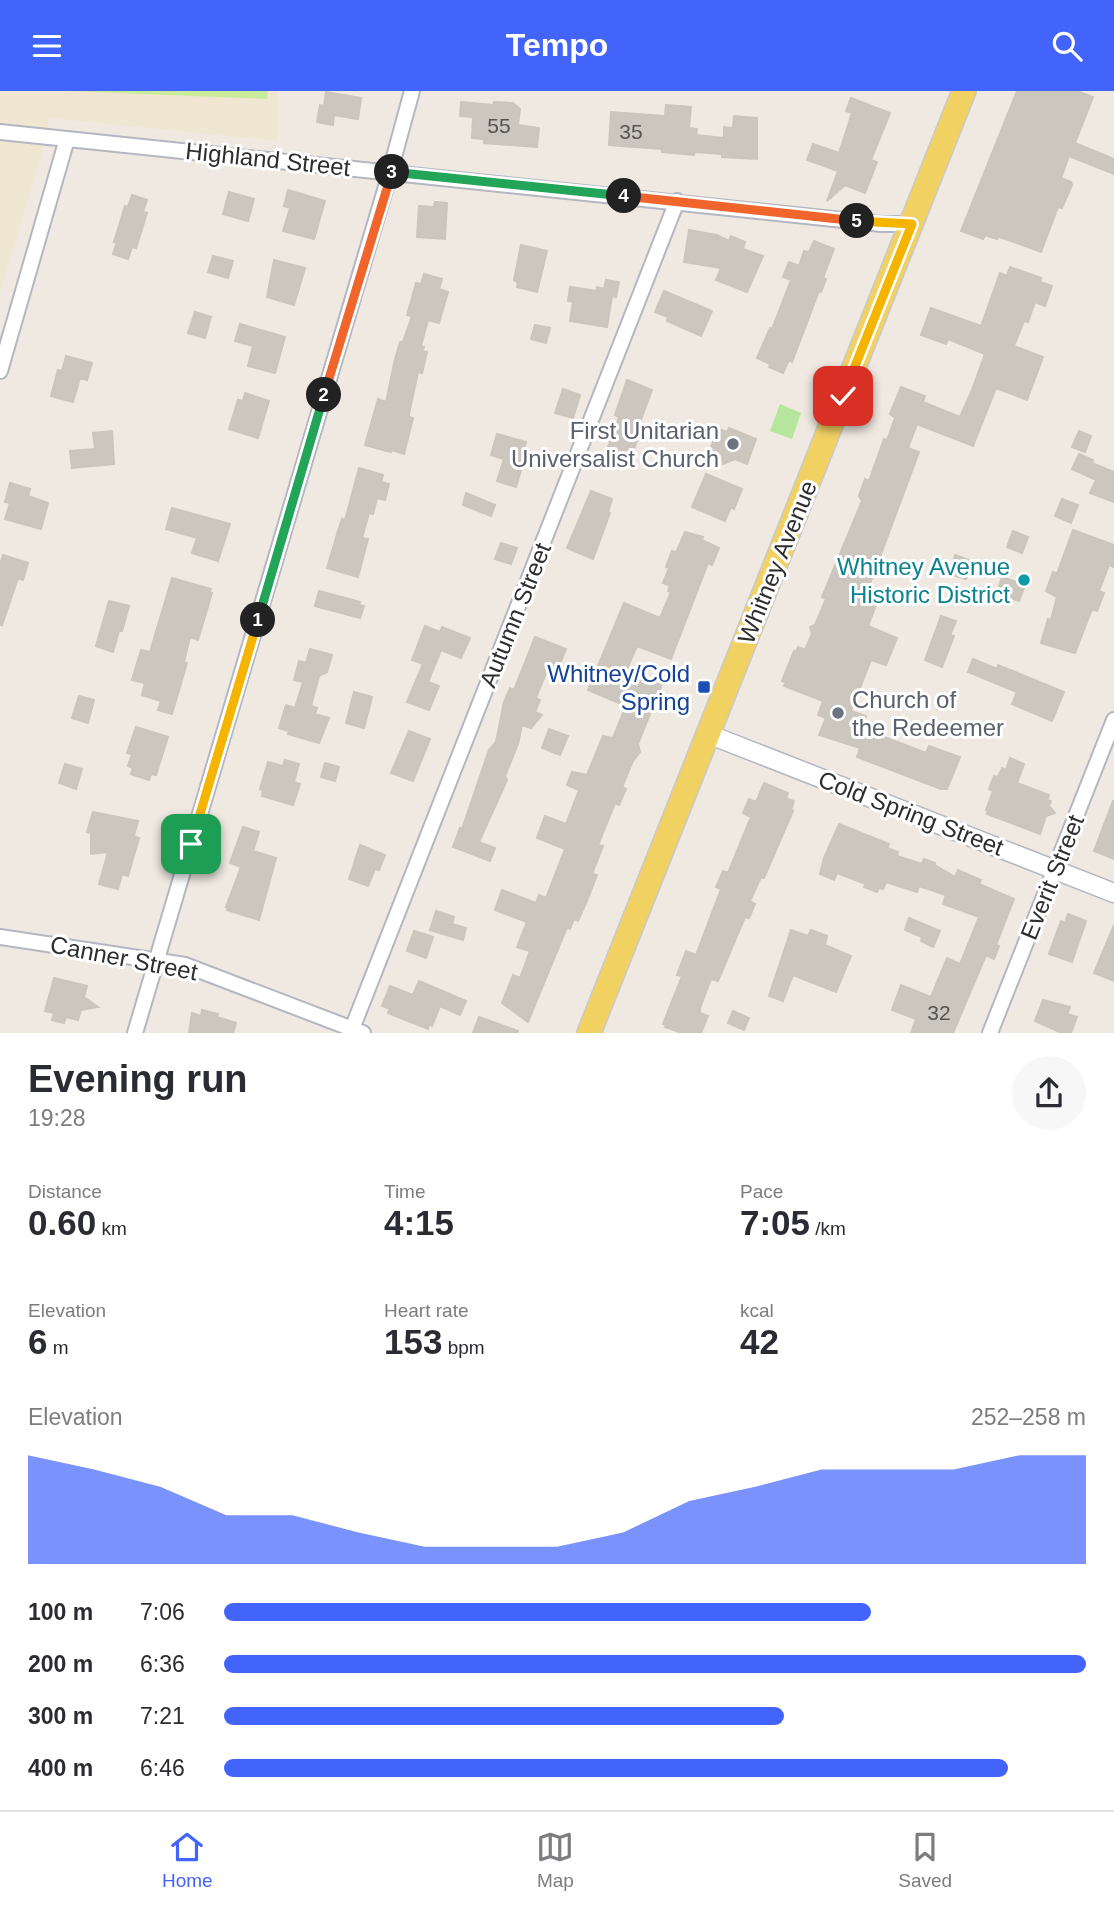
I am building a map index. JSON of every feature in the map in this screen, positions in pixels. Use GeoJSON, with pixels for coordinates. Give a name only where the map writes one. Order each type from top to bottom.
{"type":"FeatureCollection","features":[{"type":"Feature","properties":{"kind":"main road","name":"Whitney Avenue"},"geometry":{"type":"LineString","coordinates":[[589,1033],[964,91]]}},
{"type":"Feature","properties":{"kind":"street"},"geometry":{"type":"LineString","coordinates":[[135,1033],[412,91]]}},
{"type":"Feature","properties":{"kind":"street","name":"Highland Street"},"geometry":{"type":"LineString","coordinates":[[0,132],[881,224],[912,224]]}},
{"type":"Feature","properties":{"kind":"street"},"geometry":{"type":"LineString","coordinates":[[0,371],[64,157],[67,139]]}},
{"type":"Feature","properties":{"kind":"street","name":"Autumn Street"},"geometry":{"type":"LineString","coordinates":[[357,1031],[677,201]]}},
{"type":"Feature","properties":{"kind":"street","name":"Everit Street"},"geometry":{"type":"LineString","coordinates":[[990,1033],[1114,720]]}},
{"type":"Feature","properties":{"kind":"street","name":"Cold Spring Street"},"geometry":{"type":"LineString","coordinates":[[708,734],[1114,893]]}},
{"type":"Feature","properties":{"kind":"street","name":"Canner Street"},"geometry":{"type":"LineString","coordinates":[[0,937],[185,965],[357,1031]]}},
{"type":"Feature","properties":{"kind":"shaded area"},"geometry":{"type":"Polygon","coordinates":[[[0,91],[278,91],[278,141],[49,118],[43,149],[0,292],[0,91]]]}},
{"type":"Feature","properties":{"kind":"green space"},"geometry":{"type":"Polygon","coordinates":[[[67,91],[268,91],[267,99],[67,91]]]}},
{"type":"Feature","properties":{"kind":"green space"},"geometry":{"type":"Polygon","coordinates":[[[780,404],[801,413],[792,439],[770,431],[780,404]]]}},
{"type":"Feature","properties":{"kind":"building"},"geometry":{"type":"Polygon","coordinates":[[[1017,91],[1077,91],[1093,97],[1075,143],[1114,159],[1114,174],[1069,156],[1061,178],[1072,185],[1062,208],[1058,207],[1041,252],[1003,238],[985,235],[983,239],[961,231],[1017,91]]]}},
{"type":"Feature","properties":{"kind":"building"},"geometry":{"type":"Polygon","coordinates":[[[326,92],[361,98],[358,119],[334,115],[333,125],[317,122],[320,105],[324,106],[326,92]]]}},
{"type":"Feature","properties":{"kind":"building"},"geometry":{"type":"Polygon","coordinates":[[[851,98],[890,113],[871,160],[877,162],[865,193],[845,185],[827,201],[838,171],[807,160],[813,144],[839,153],[852,113],[846,111],[851,98]]]}},
{"type":"Feature","properties":{"kind":"building"},"geometry":{"type":"Polygon","coordinates":[[[461,102],[493,105],[494,102],[513,103],[520,109],[518,125],[539,128],[537,147],[484,143],[484,139],[472,138],[473,117],[460,116],[461,102]]]}},
{"type":"Feature","properties":{"kind":"building"},"geometry":{"type":"Polygon","coordinates":[[[666,105],[691,107],[689,128],[697,129],[696,135],[724,138],[724,127],[733,128],[734,116],[757,118],[757,159],[609,145],[611,112],[665,116],[666,105]]]}},
{"type":"Feature","properties":{"kind":"building"},"geometry":{"type":"Polygon","coordinates":[[[288,190],[325,201],[314,239],[283,231],[290,208],[284,206],[288,190]]]}},
{"type":"Feature","properties":{"kind":"building"},"geometry":{"type":"Polygon","coordinates":[[[229,192],[254,199],[248,221],[223,214],[229,192]]]}},
{"type":"Feature","properties":{"kind":"building"},"geometry":{"type":"Polygon","coordinates":[[[132,195],[147,200],[143,212],[147,213],[136,248],[132,247],[128,259],[113,254],[125,206],[128,207],[132,195]]]}},
{"type":"Feature","properties":{"kind":"building"},"geometry":{"type":"Polygon","coordinates":[[[435,202],[447,203],[445,239],[417,237],[419,206],[434,207],[435,202]]]}},
{"type":"Feature","properties":{"kind":"building"},"geometry":{"type":"Polygon","coordinates":[[[689,230],[717,235],[729,241],[731,236],[745,242],[743,249],[763,256],[747,292],[716,280],[721,268],[684,262],[689,230]]]}},
{"type":"Feature","properties":{"kind":"building"},"geometry":{"type":"Polygon","coordinates":[[[814,241],[834,249],[823,278],[826,279],[821,292],[819,291],[792,362],[789,360],[783,373],[757,358],[770,328],[772,329],[791,280],[783,277],[789,262],[799,266],[804,251],[809,252],[814,241]]]}},
{"type":"Feature","properties":{"kind":"building"},"geometry":{"type":"Polygon","coordinates":[[[521,245],[547,251],[537,292],[517,287],[518,283],[514,280],[521,245]]]}},
{"type":"Feature","properties":{"kind":"building"},"geometry":{"type":"Polygon","coordinates":[[[213,256],[233,261],[228,278],[208,272],[213,256]]]}},
{"type":"Feature","properties":{"kind":"building"},"geometry":{"type":"Polygon","coordinates":[[[274,260],[305,268],[294,305],[267,297],[274,260]]]}},
{"type":"Feature","properties":{"kind":"building"},"geometry":{"type":"Polygon","coordinates":[[[1010,267],[1041,278],[1040,282],[1052,286],[1045,306],[1035,302],[1028,322],[1024,321],[1014,346],[1043,357],[1027,400],[996,388],[973,446],[917,424],[908,448],[919,452],[868,589],[880,595],[868,626],[897,638],[886,665],[871,660],[851,711],[866,716],[861,728],[926,753],[929,746],[960,757],[947,789],[941,789],[857,757],[860,748],[819,735],[826,718],[818,715],[823,701],[784,686],[786,682],[782,681],[794,651],[796,652],[798,647],[805,650],[812,634],[810,627],[815,625],[826,599],[822,597],[862,501],[859,496],[865,479],[869,481],[884,439],[887,440],[895,418],[890,414],[901,387],[925,396],[923,402],[960,417],[972,390],[985,354],[948,339],[946,344],[921,335],[931,308],[981,326],[1000,273],[1007,276],[1010,267]]]}},
{"type":"Feature","properties":{"kind":"building"},"geometry":{"type":"Polygon","coordinates":[[[424,274],[442,279],[439,289],[448,292],[439,323],[428,320],[421,346],[424,347],[422,351],[427,352],[422,373],[418,372],[409,414],[409,417],[413,418],[404,454],[365,445],[378,399],[386,402],[400,342],[403,342],[412,316],[407,315],[416,283],[421,284],[424,274]]]}},
{"type":"Feature","properties":{"kind":"building"},"geometry":{"type":"Polygon","coordinates":[[[606,280],[619,282],[616,297],[612,296],[607,327],[570,321],[573,302],[568,301],[570,287],[597,291],[597,287],[604,289],[606,280]]]}},
{"type":"Feature","properties":{"kind":"building"},"geometry":{"type":"Polygon","coordinates":[[[664,291],[712,311],[701,336],[667,321],[668,317],[655,312],[664,291]]]}},
{"type":"Feature","properties":{"kind":"building"},"geometry":{"type":"Polygon","coordinates":[[[195,312],[211,317],[205,338],[188,333],[195,312]]]}},
{"type":"Feature","properties":{"kind":"building"},"geometry":{"type":"Polygon","coordinates":[[[240,324],[285,337],[275,373],[248,366],[253,346],[235,341],[240,324]]]}},
{"type":"Feature","properties":{"kind":"building"},"geometry":{"type":"Polygon","coordinates":[[[535,325],[550,328],[546,343],[531,339],[535,325]]]}},
{"type":"Feature","properties":{"kind":"building"},"geometry":{"type":"Polygon","coordinates":[[[66,356],[92,363],[87,380],[80,378],[73,402],[51,396],[58,370],[62,371],[66,356]]]}},
{"type":"Feature","properties":{"kind":"building"},"geometry":{"type":"Polygon","coordinates":[[[627,380],[652,390],[636,433],[639,435],[628,466],[604,458],[619,417],[615,415],[627,380]]]}},
{"type":"Feature","properties":{"kind":"building"},"geometry":{"type":"Polygon","coordinates":[[[563,389],[580,395],[573,418],[555,413],[563,389]]]}},
{"type":"Feature","properties":{"kind":"building"},"geometry":{"type":"Polygon","coordinates":[[[245,393],[269,401],[258,438],[229,429],[238,400],[243,401],[245,393]]]}},
{"type":"Feature","properties":{"kind":"building","name":"First Unitarian Universalist Church"},"geometry":{"type":"Polygon","coordinates":[[[729,428],[756,439],[747,464],[735,459],[723,464],[722,454],[710,450],[718,429],[727,432],[729,428]]]}},
{"type":"Feature","properties":{"kind":"building"},"geometry":{"type":"Polygon","coordinates":[[[112,431],[114,464],[72,468],[70,451],[95,449],[93,433],[112,431]]]}},
{"type":"Feature","properties":{"kind":"building"},"geometry":{"type":"Polygon","coordinates":[[[1079,431],[1091,436],[1085,452],[1072,447],[1079,431]]]}},
{"type":"Feature","properties":{"kind":"building"},"geometry":{"type":"Polygon","coordinates":[[[497,434],[526,442],[524,449],[527,450],[516,487],[497,481],[504,459],[491,455],[497,434]]]}},
{"type":"Feature","properties":{"kind":"building"},"geometry":{"type":"Polygon","coordinates":[[[1079,454],[1114,472],[1114,502],[1090,493],[1096,480],[1072,469],[1079,454]]]}},
{"type":"Feature","properties":{"kind":"building"},"geometry":{"type":"Polygon","coordinates":[[[359,468],[383,475],[381,482],[389,484],[385,500],[377,498],[373,514],[369,513],[362,538],[368,539],[358,577],[327,568],[342,519],[345,520],[359,468]]]}},
{"type":"Feature","properties":{"kind":"building"},"geometry":{"type":"Polygon","coordinates":[[[706,474],[742,489],[734,509],[731,507],[725,521],[692,507],[706,474]]]}},
{"type":"Feature","properties":{"kind":"building"},"geometry":{"type":"Polygon","coordinates":[[[10,483],[30,489],[28,496],[48,503],[41,529],[5,519],[10,503],[5,502],[10,483]]]}},
{"type":"Feature","properties":{"kind":"building"},"geometry":{"type":"Polygon","coordinates":[[[591,491],[612,499],[608,512],[610,513],[593,559],[567,548],[591,491]]]}},
{"type":"Feature","properties":{"kind":"building"},"geometry":{"type":"Polygon","coordinates":[[[466,493],[495,505],[491,516],[463,505],[466,493]]]}},
{"type":"Feature","properties":{"kind":"building"},"geometry":{"type":"Polygon","coordinates":[[[1062,499],[1078,505],[1071,523],[1055,516],[1062,499]]]}},
{"type":"Feature","properties":{"kind":"building"},"geometry":{"type":"Polygon","coordinates":[[[172,508],[230,524],[218,561],[192,553],[197,538],[166,529],[172,508]]]}},
{"type":"Feature","properties":{"kind":"building"},"geometry":{"type":"Polygon","coordinates":[[[1073,530],[1114,545],[1114,567],[1109,565],[1099,591],[1104,593],[1097,611],[1092,609],[1075,653],[1041,643],[1057,597],[1046,591],[1053,572],[1057,574],[1073,530]]]}},
{"type":"Feature","properties":{"kind":"building"},"geometry":{"type":"Polygon","coordinates":[[[1013,531],[1028,537],[1022,553],[1007,547],[1013,531]]]}},
{"type":"Feature","properties":{"kind":"building"},"geometry":{"type":"Polygon","coordinates":[[[685,532],[703,537],[702,540],[719,548],[712,565],[708,563],[671,659],[637,646],[627,669],[662,684],[638,744],[640,752],[633,761],[622,787],[626,789],[619,805],[615,803],[598,845],[603,846],[592,874],[597,875],[586,903],[578,921],[574,919],[570,929],[567,927],[528,1022],[502,1003],[513,975],[520,978],[530,951],[517,947],[527,922],[495,910],[502,890],[536,903],[539,895],[546,898],[565,849],[537,838],[545,816],[566,824],[579,790],[567,785],[572,772],[587,775],[603,736],[613,738],[626,706],[588,690],[624,603],[660,618],[671,592],[668,591],[670,586],[663,583],[669,568],[666,567],[672,551],[676,553],[685,532]]]}},
{"type":"Feature","properties":{"kind":"building"},"geometry":{"type":"Polygon","coordinates":[[[501,543],[517,548],[511,564],[495,559],[501,543]]]}},
{"type":"Feature","properties":{"kind":"building"},"geometry":{"type":"Polygon","coordinates":[[[3,555],[28,563],[23,580],[18,578],[0,625],[0,565],[3,555]]]}},
{"type":"Feature","properties":{"kind":"building"},"geometry":{"type":"Polygon","coordinates":[[[955,555],[972,561],[966,579],[949,574],[955,555]]]}},
{"type":"Feature","properties":{"kind":"building"},"geometry":{"type":"Polygon","coordinates":[[[1002,577],[1025,585],[1019,601],[997,593],[1002,577]]]}},
{"type":"Feature","properties":{"kind":"building"},"geometry":{"type":"Polygon","coordinates":[[[172,578],[211,589],[209,592],[212,593],[198,640],[190,637],[184,662],[187,663],[172,714],[158,710],[161,701],[142,695],[145,683],[132,680],[141,650],[150,652],[172,578]]]}},
{"type":"Feature","properties":{"kind":"building"},"geometry":{"type":"Polygon","coordinates":[[[319,591],[360,602],[359,605],[364,606],[360,618],[315,606],[319,591]]]}},
{"type":"Feature","properties":{"kind":"building"},"geometry":{"type":"Polygon","coordinates":[[[109,601],[129,606],[113,652],[96,646],[109,601]]]}},
{"type":"Feature","properties":{"kind":"building"},"geometry":{"type":"Polygon","coordinates":[[[941,616],[956,621],[950,635],[954,636],[942,667],[925,660],[941,616]]]}},
{"type":"Feature","properties":{"kind":"building"},"geometry":{"type":"Polygon","coordinates":[[[425,626],[440,632],[442,627],[470,638],[461,658],[441,650],[428,682],[439,686],[429,710],[407,702],[423,664],[412,660],[425,626]]]}},
{"type":"Feature","properties":{"kind":"building"},"geometry":{"type":"Polygon","coordinates":[[[535,637],[566,649],[557,671],[548,668],[536,698],[540,700],[535,712],[542,715],[531,728],[522,725],[518,744],[505,776],[507,780],[479,842],[495,848],[490,861],[453,847],[460,828],[462,829],[489,750],[496,742],[504,702],[510,688],[514,690],[535,637]]]}},
{"type":"Feature","properties":{"kind":"building"},"geometry":{"type":"Polygon","coordinates":[[[310,649],[332,655],[327,672],[319,676],[311,706],[317,708],[315,714],[329,718],[319,743],[288,734],[289,731],[279,728],[286,705],[295,708],[303,682],[294,680],[299,661],[306,663],[310,649]]]}},
{"type":"Feature","properties":{"kind":"building"},"geometry":{"type":"Polygon","coordinates":[[[973,659],[997,669],[998,665],[1064,692],[1052,721],[1012,704],[1017,692],[968,672],[973,659]]]}},
{"type":"Feature","properties":{"kind":"building"},"geometry":{"type":"Polygon","coordinates":[[[354,692],[372,697],[364,728],[346,723],[354,692]]]}},
{"type":"Feature","properties":{"kind":"building"},"geometry":{"type":"Polygon","coordinates":[[[79,696],[94,700],[88,723],[72,718],[79,696]]]}},
{"type":"Feature","properties":{"kind":"building"},"geometry":{"type":"Polygon","coordinates":[[[136,727],[168,737],[156,775],[151,774],[149,780],[131,774],[133,768],[128,766],[132,754],[127,753],[136,727]]]}},
{"type":"Feature","properties":{"kind":"building"},"geometry":{"type":"Polygon","coordinates":[[[549,729],[568,736],[560,755],[542,748],[549,729]]]}},
{"type":"Feature","properties":{"kind":"building"},"geometry":{"type":"Polygon","coordinates":[[[409,731],[430,739],[413,781],[391,773],[409,731]]]}},
{"type":"Feature","properties":{"kind":"building"},"geometry":{"type":"Polygon","coordinates":[[[1010,758],[1024,764],[1017,783],[1049,795],[1049,806],[1055,813],[1046,816],[1040,834],[987,814],[993,791],[989,789],[994,776],[998,777],[1002,768],[1006,770],[1010,758]]]}},
{"type":"Feature","properties":{"kind":"building"},"geometry":{"type":"Polygon","coordinates":[[[285,760],[299,764],[294,782],[300,784],[293,805],[262,796],[263,790],[260,789],[268,762],[283,766],[285,760]]]}},
{"type":"Feature","properties":{"kind":"building"},"geometry":{"type":"Polygon","coordinates":[[[325,763],[339,767],[335,781],[321,777],[325,763]]]}},
{"type":"Feature","properties":{"kind":"building"},"geometry":{"type":"Polygon","coordinates":[[[65,764],[82,769],[76,789],[59,783],[65,764]]]}},
{"type":"Feature","properties":{"kind":"building"},"geometry":{"type":"Polygon","coordinates":[[[764,783],[788,793],[786,798],[794,801],[793,811],[764,878],[761,877],[750,901],[755,904],[749,918],[745,917],[718,981],[711,979],[700,1008],[700,1013],[708,1016],[701,1033],[682,1033],[665,1027],[663,1024],[682,976],[677,975],[686,951],[696,955],[721,889],[716,887],[723,871],[728,873],[751,817],[743,813],[749,799],[756,802],[764,783]]]}},
{"type":"Feature","properties":{"kind":"building"},"geometry":{"type":"Polygon","coordinates":[[[1114,802],[1114,859],[1094,851],[1114,802]]]}},
{"type":"Feature","properties":{"kind":"building"},"geometry":{"type":"Polygon","coordinates":[[[93,812],[138,821],[134,836],[139,838],[128,876],[122,874],[118,889],[99,884],[108,852],[91,854],[91,833],[87,832],[93,812]]]}},
{"type":"Feature","properties":{"kind":"building"},"geometry":{"type":"Polygon","coordinates":[[[839,824],[889,844],[887,848],[898,852],[897,856],[922,864],[924,859],[955,877],[958,870],[981,880],[979,884],[1014,899],[996,945],[999,946],[994,959],[986,955],[953,1033],[911,1033],[916,1019],[892,1010],[901,985],[931,997],[947,958],[960,964],[979,917],[943,904],[946,895],[919,886],[917,892],[886,882],[883,889],[879,888],[877,892],[864,887],[866,884],[837,873],[834,880],[820,874],[839,824]]]}},
{"type":"Feature","properties":{"kind":"building"},"geometry":{"type":"Polygon","coordinates":[[[243,827],[259,832],[253,851],[276,858],[259,920],[227,910],[226,907],[241,867],[230,863],[243,827]]]}},
{"type":"Feature","properties":{"kind":"building"},"geometry":{"type":"Polygon","coordinates":[[[360,845],[385,855],[368,886],[349,879],[360,845]]]}},
{"type":"Feature","properties":{"kind":"building"},"geometry":{"type":"Polygon","coordinates":[[[436,911],[454,917],[452,924],[466,928],[463,940],[430,930],[436,911]]]}},
{"type":"Feature","properties":{"kind":"building"},"geometry":{"type":"Polygon","coordinates":[[[1068,914],[1086,921],[1072,962],[1049,954],[1061,921],[1065,923],[1068,914]]]}},
{"type":"Feature","properties":{"kind":"building"},"geometry":{"type":"Polygon","coordinates":[[[909,918],[940,931],[933,947],[921,941],[922,937],[905,930],[909,918]]]}},
{"type":"Feature","properties":{"kind":"building"},"geometry":{"type":"Polygon","coordinates":[[[1114,925],[1114,981],[1094,973],[1114,925]]]}},
{"type":"Feature","properties":{"kind":"building"},"geometry":{"type":"Polygon","coordinates":[[[791,930],[808,936],[811,930],[827,936],[825,945],[851,956],[836,992],[793,975],[783,1001],[769,996],[791,930]]]}},
{"type":"Feature","properties":{"kind":"building"},"geometry":{"type":"Polygon","coordinates":[[[414,931],[433,937],[426,958],[407,951],[414,931]]]}},
{"type":"Feature","properties":{"kind":"building"},"geometry":{"type":"Polygon","coordinates":[[[54,978],[87,986],[84,997],[98,1007],[81,1010],[78,1020],[66,1017],[64,1023],[52,1020],[54,1013],[45,1011],[54,978]]]}},
{"type":"Feature","properties":{"kind":"building"},"geometry":{"type":"Polygon","coordinates":[[[419,981],[466,1001],[460,1015],[440,1006],[432,1026],[429,1024],[428,1029],[388,1013],[390,1009],[382,1006],[390,986],[413,995],[419,981]]]}},
{"type":"Feature","properties":{"kind":"building"},"geometry":{"type":"Polygon","coordinates":[[[1043,1000],[1070,1007],[1067,1014],[1077,1017],[1071,1033],[1062,1033],[1035,1021],[1043,1000]]]}},
{"type":"Feature","properties":{"kind":"building"},"geometry":{"type":"Polygon","coordinates":[[[202,1010],[236,1023],[233,1033],[189,1033],[192,1013],[201,1016],[202,1010]]]}},
{"type":"Feature","properties":{"kind":"building"},"geometry":{"type":"Polygon","coordinates":[[[733,1011],[749,1018],[744,1030],[728,1023],[733,1011]]]}},
{"type":"Feature","properties":{"kind":"building"},"geometry":{"type":"Polygon","coordinates":[[[479,1017],[518,1031],[473,1033],[479,1017]]]}},
{"type":"Feature","properties":{"kind":"place","name":"First Unitarian Universalist Church"},"geometry":{"type":"Point","coordinates":[733,444]}},
{"type":"Feature","properties":{"kind":"place","name":"Whitney Avenue Historic District"},"geometry":{"type":"Point","coordinates":[1024,580]}},
{"type":"Feature","properties":{"kind":"place","name":"Whitney/Cold Spring"},"geometry":{"type":"Point","coordinates":[704,687]}},
{"type":"Feature","properties":{"kind":"place","name":"Church of the Redeemer"},"geometry":{"type":"Point","coordinates":[838,713]}},
{"type":"Feature","properties":{"kind":"route"},"geometry":{"type":"LineString","coordinates":[[191,844],[390,172],[881,224],[912,224],[843,396]]}}]}
